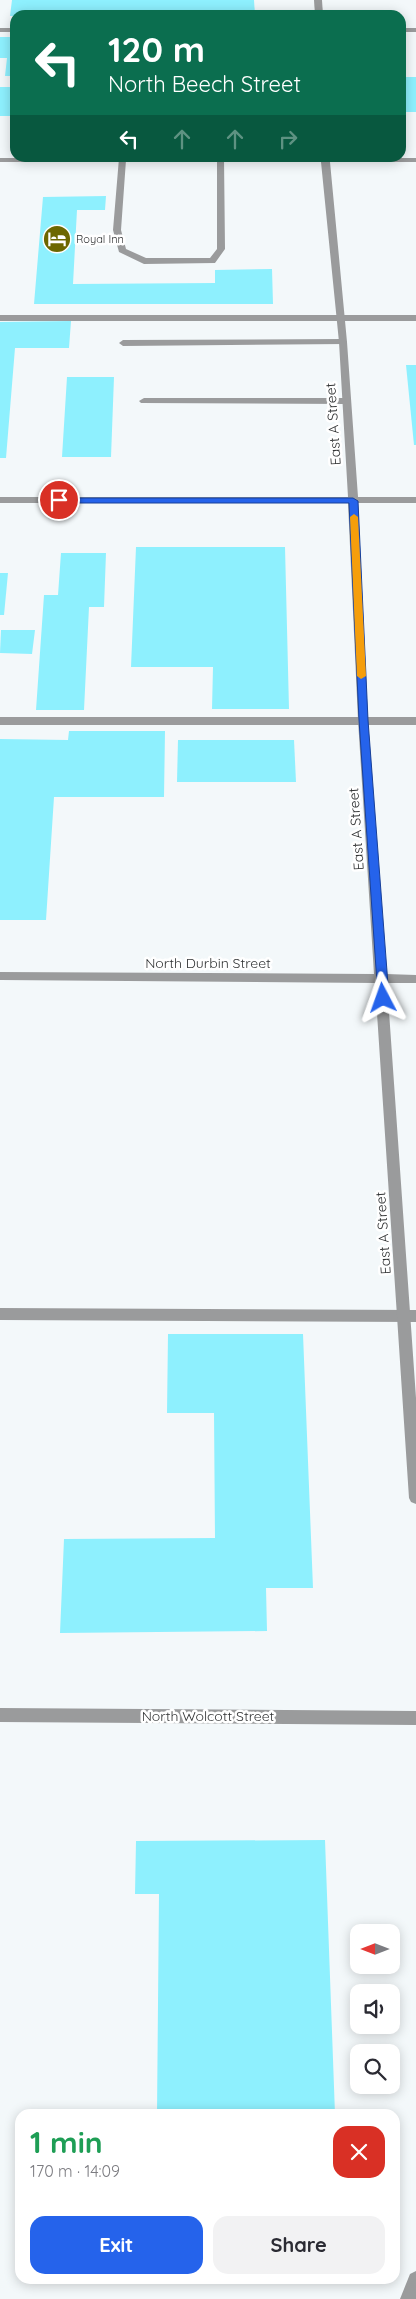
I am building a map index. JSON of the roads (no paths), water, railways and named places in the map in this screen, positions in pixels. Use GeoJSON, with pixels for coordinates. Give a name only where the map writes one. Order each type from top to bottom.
{"type":"FeatureCollection","features":[{"type":"Feature","properties":{"kind":"street"},"geometry":{"type":"LineString","coordinates":[[122,162],[117,230],[122,250],[144,261],[212,261],[221,249],[221,162]]}},
{"type":"Feature","properties":{"kind":"street","name":"East A Street"},"geometry":{"type":"LineString","coordinates":[[325,162],[343,342],[353,501],[363,720],[410,1316],[416,1498]]}},
{"type":"Feature","properties":{"kind":"street"},"geometry":{"type":"LineString","coordinates":[[0,318],[416,318]]}},
{"type":"Feature","properties":{"kind":"street"},"geometry":{"type":"LineString","coordinates":[[123,343],[343,342]]}},
{"type":"Feature","properties":{"kind":"street"},"geometry":{"type":"LineString","coordinates":[[144,401],[346,401]]}},
{"type":"Feature","properties":{"kind":"street"},"geometry":{"type":"LineString","coordinates":[[0,500],[416,500]]}},
{"type":"Feature","properties":{"kind":"street"},"geometry":{"type":"LineString","coordinates":[[0,721],[416,721]]}},
{"type":"Feature","properties":{"kind":"street","name":"North Durbin Street"},"geometry":{"type":"LineString","coordinates":[[0,976],[416,979]]}},
{"type":"Feature","properties":{"kind":"street"},"geometry":{"type":"LineString","coordinates":[[0,1314],[410,1316]]}},
{"type":"Feature","properties":{"kind":"street","name":"North Wolcott Street"},"geometry":{"type":"LineString","coordinates":[[0,1715],[416,1718]]}},
{"type":"Feature","properties":{"kind":"street"},"geometry":{"type":"LineString","coordinates":[[409,2299],[416,2280]]}},
{"type":"Feature","properties":{"kind":"place","name":"Royal Inn"},"geometry":{"type":"Point","coordinates":[57,239]}}]}
